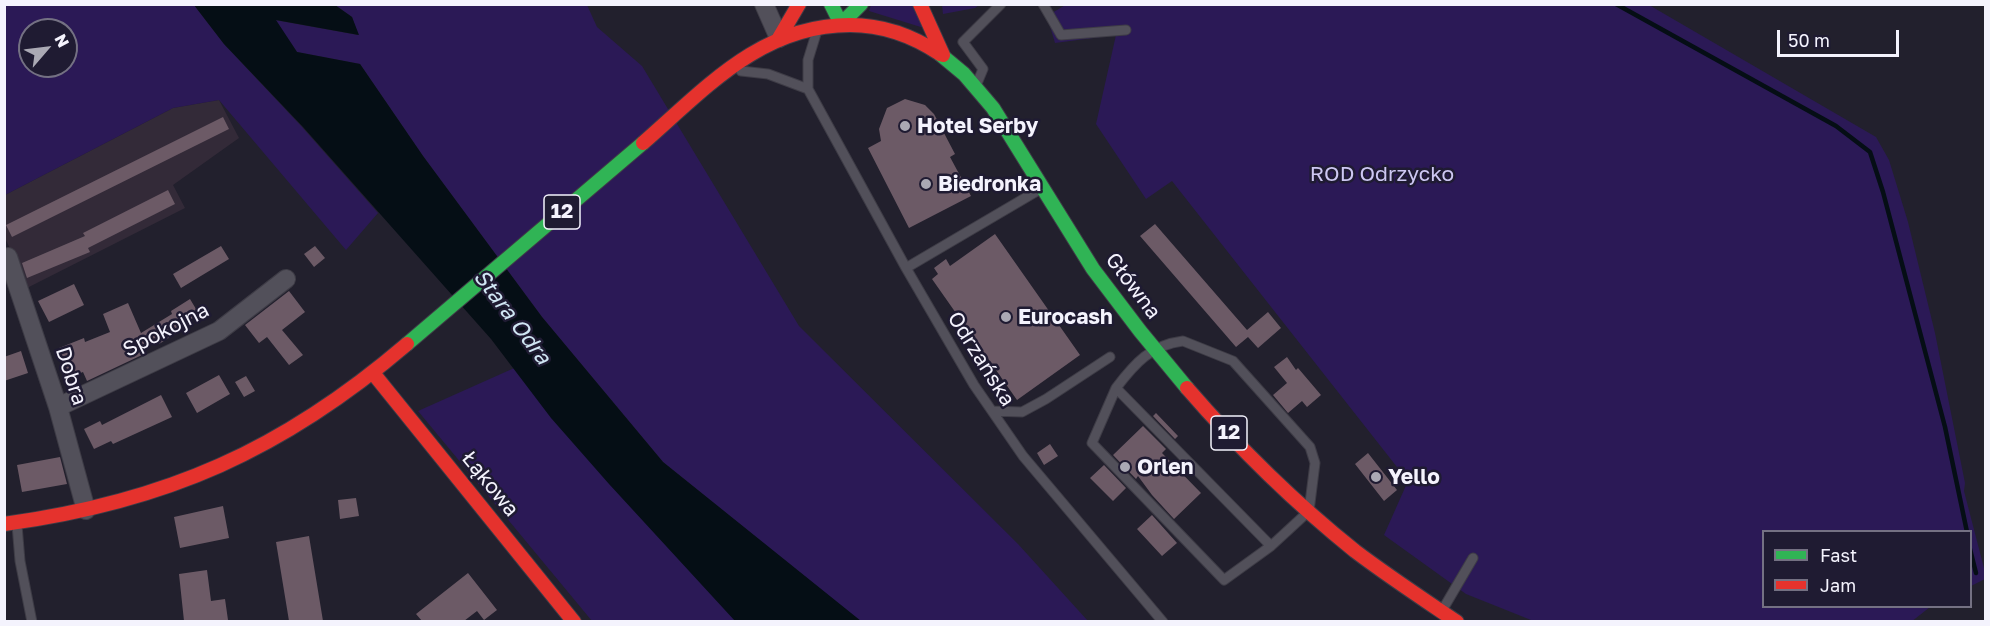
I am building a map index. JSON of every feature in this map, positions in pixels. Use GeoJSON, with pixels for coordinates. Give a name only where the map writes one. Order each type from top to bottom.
{"type":"FeatureCollection","features":[{"type":"Feature","properties":{"kind":"main road"},"geometry":{"type":"LineString","coordinates":[[779,38],[799,4]]}},
{"type":"Feature","properties":{"kind":"main road"},"geometry":{"type":"LineString","coordinates":[[831,4],[841,24],[861,4]]}},
{"type":"Feature","properties":{"kind":"main road"},"geometry":{"type":"LineString","coordinates":[[920,4],[943,55]]}},
{"type":"Feature","properties":{"kind":"main road","name":"Główna"},"geometry":{"type":"LineString","coordinates":[[779,38],[819,26],[841,24],[893,30],[943,55],[964,72],[1002,121],[1042,188],[1111,294],[1155,349],[1240,444],[1309,512],[1356,551],[1457,621]]}},
{"type":"Feature","properties":{"kind":"main road","name":"12"},"geometry":{"type":"LineString","coordinates":[[10,523],[86,510],[170,486],[242,456],[311,417],[344,396],[373,373],[725,72],[779,38]]}},
{"type":"Feature","properties":{"kind":"main road","name":"Łąkowa"},"geometry":{"type":"LineString","coordinates":[[373,373],[567,619]]}},
{"type":"Feature","properties":{"kind":"street"},"geometry":{"type":"LineString","coordinates":[[764,4],[779,38]]}},
{"type":"Feature","properties":{"kind":"street","name":"Dobra"},"geometry":{"type":"LineString","coordinates":[[8,258],[58,407],[86,510]]}},
{"type":"Feature","properties":{"kind":"street","name":"Spokojna"},"geometry":{"type":"LineString","coordinates":[[58,407],[219,331],[286,279]]}},
{"type":"Feature","properties":{"kind":"lane"},"geometry":{"type":"LineString","coordinates":[[976,85],[983,69],[963,42],[1000,4]]}},
{"type":"Feature","properties":{"kind":"lane"},"geometry":{"type":"LineString","coordinates":[[1043,4],[1061,35],[1126,30]]}},
{"type":"Feature","properties":{"kind":"lane","name":"Odrzańska"},"geometry":{"type":"LineString","coordinates":[[819,26],[808,60],[808,89],[906,268],[974,385],[1023,456],[1163,621]]}},
{"type":"Feature","properties":{"kind":"lane"},"geometry":{"type":"LineString","coordinates":[[725,72],[750,71],[768,74],[808,89]]}},
{"type":"Feature","properties":{"kind":"lane"},"geometry":{"type":"LineString","coordinates":[[906,268],[1042,188]]}},
{"type":"Feature","properties":{"kind":"lane"},"geometry":{"type":"LineString","coordinates":[[1183,341],[1233,360],[1310,447],[1315,463],[1309,512],[1271,546],[1224,580],[1092,443],[1116,388],[1131,367],[1155,349],[1166,343],[1183,341]]}},
{"type":"Feature","properties":{"kind":"lane"},"geometry":{"type":"LineString","coordinates":[[992,411],[1022,412],[1110,357]]}},
{"type":"Feature","properties":{"kind":"lane"},"geometry":{"type":"LineString","coordinates":[[1116,388],[1271,546]]}},
{"type":"Feature","properties":{"kind":"lane"},"geometry":{"type":"LineString","coordinates":[[10,523],[32,621]]}},
{"type":"Feature","properties":{"kind":"lane"},"geometry":{"type":"LineString","coordinates":[[1442,611],[1473,558]]}},
{"type":"Feature","properties":{"kind":"shaded area"},"geometry":{"type":"Polygon","coordinates":[[[219,100],[239,138],[173,185],[185,208],[25,289],[5,238],[5,195],[173,108],[219,100]]]}},
{"type":"Feature","properties":{"kind":"green space"},"geometry":{"type":"Polygon","coordinates":[[[942,4],[979,5],[975,8],[943,14],[942,4]]]}},
{"type":"Feature","properties":{"kind":"green space","name":"ROD Odrzycko"},"geometry":{"type":"Polygon","coordinates":[[[1067,4],[1649,5],[1876,137],[1889,160],[1908,222],[1935,333],[1965,483],[1964,491],[1985,579],[1972,586],[1972,530],[1762,530],[1762,608],[1929,608],[1911,622],[1536,622],[1466,594],[1384,535],[1408,481],[1172,181],[1146,199],[1096,124],[1116,35],[1055,43],[1047,16],[1067,4]]]}},
{"type":"Feature","properties":{"kind":"green space"},"geometry":{"type":"Polygon","coordinates":[[[5,5],[194,5],[224,44],[378,213],[346,250],[219,100],[173,108],[5,195],[5,5]]]}},
{"type":"Feature","properties":{"kind":"green space"},"geometry":{"type":"Polygon","coordinates":[[[335,5],[587,5],[597,27],[642,66],[799,326],[1018,544],[1088,621],[861,622],[663,462],[542,317],[423,156],[360,64],[297,52],[275,20],[358,35],[352,17],[335,5]]]}},
{"type":"Feature","properties":{"kind":"green space"},"geometry":{"type":"Polygon","coordinates":[[[871,5],[913,5],[924,28],[869,11],[871,5]]]}},
{"type":"Feature","properties":{"kind":"green space"},"geometry":{"type":"Polygon","coordinates":[[[521,365],[750,621],[592,621],[418,411],[521,365]]]}},
{"type":"Feature","properties":{"kind":"water","name":"Stara Odra"},"geometry":{"type":"Polygon","coordinates":[[[194,5],[335,5],[352,17],[359,35],[276,20],[297,52],[360,64],[423,156],[542,317],[663,462],[861,621],[735,621],[551,418],[491,339],[303,127],[224,44],[194,5]]]}},
{"type":"Feature","properties":{"kind":"building"},"geometry":{"type":"Polygon","coordinates":[[[905,99],[925,105],[934,114],[955,154],[950,157],[971,196],[909,228],[868,148],[881,141],[879,129],[887,108],[905,99]]]}},
{"type":"Feature","properties":{"kind":"building"},"geometry":{"type":"Polygon","coordinates":[[[223,117],[229,129],[12,237],[6,225],[223,117]]]}},
{"type":"Feature","properties":{"kind":"building"},"geometry":{"type":"Polygon","coordinates":[[[168,190],[175,204],[88,248],[90,252],[27,278],[22,263],[85,236],[83,233],[168,190]]]}},
{"type":"Feature","properties":{"kind":"building"},"geometry":{"type":"Polygon","coordinates":[[[1155,224],[1247,330],[1268,312],[1281,328],[1258,348],[1248,337],[1236,347],[1140,236],[1155,224]]]}},
{"type":"Feature","properties":{"kind":"building","name":"Eurocash"},"geometry":{"type":"Polygon","coordinates":[[[995,234],[1080,355],[1017,400],[932,279],[938,274],[934,268],[946,259],[950,266],[995,234]]]}},
{"type":"Feature","properties":{"kind":"building"},"geometry":{"type":"Polygon","coordinates":[[[221,246],[229,259],[181,288],[173,274],[221,246]]]}},
{"type":"Feature","properties":{"kind":"building"},"geometry":{"type":"Polygon","coordinates":[[[315,246],[325,258],[314,267],[304,254],[315,246]]]}},
{"type":"Feature","properties":{"kind":"building"},"geometry":{"type":"Polygon","coordinates":[[[74,284],[84,305],[49,322],[38,301],[74,284]]]}},
{"type":"Feature","properties":{"kind":"building"},"geometry":{"type":"Polygon","coordinates":[[[289,291],[305,312],[282,330],[303,355],[289,365],[267,337],[259,343],[245,325],[289,291]]]}},
{"type":"Feature","properties":{"kind":"building"},"geometry":{"type":"Polygon","coordinates":[[[190,299],[199,314],[181,326],[183,329],[159,344],[155,338],[138,347],[142,355],[87,381],[83,372],[70,377],[59,348],[84,338],[85,342],[110,332],[103,314],[128,303],[141,333],[172,314],[171,311],[190,299]]]}},
{"type":"Feature","properties":{"kind":"building"},"geometry":{"type":"Polygon","coordinates":[[[21,351],[28,373],[4,381],[4,357],[21,351]]]}},
{"type":"Feature","properties":{"kind":"building"},"geometry":{"type":"Polygon","coordinates":[[[1287,357],[1296,370],[1298,368],[1321,395],[1307,407],[1302,401],[1288,413],[1273,395],[1287,383],[1274,367],[1287,357]]]}},
{"type":"Feature","properties":{"kind":"building"},"geometry":{"type":"Polygon","coordinates":[[[219,375],[230,394],[197,413],[186,393],[219,375]]]}},
{"type":"Feature","properties":{"kind":"building"},"geometry":{"type":"Polygon","coordinates":[[[246,376],[255,391],[244,397],[235,382],[246,376]]]}},
{"type":"Feature","properties":{"kind":"building"},"geometry":{"type":"Polygon","coordinates":[[[161,395],[172,417],[113,444],[111,441],[94,449],[84,429],[100,421],[102,425],[161,395]]]}},
{"type":"Feature","properties":{"kind":"building"},"geometry":{"type":"Polygon","coordinates":[[[1156,413],[1178,436],[1175,439],[1153,416],[1156,413]]]}},
{"type":"Feature","properties":{"kind":"building"},"geometry":{"type":"Polygon","coordinates":[[[1143,426],[1166,449],[1162,453],[1201,493],[1174,519],[1138,476],[1136,479],[1113,455],[1143,426]]]}},
{"type":"Feature","properties":{"kind":"building"},"geometry":{"type":"Polygon","coordinates":[[[1050,444],[1058,456],[1044,465],[1037,453],[1050,444]]]}},
{"type":"Feature","properties":{"kind":"building","name":"Yello"},"geometry":{"type":"Polygon","coordinates":[[[1368,453],[1397,490],[1384,501],[1355,464],[1368,453]]]}},
{"type":"Feature","properties":{"kind":"building"},"geometry":{"type":"Polygon","coordinates":[[[60,457],[67,484],[22,492],[17,465],[60,457]]]}},
{"type":"Feature","properties":{"kind":"building"},"geometry":{"type":"Polygon","coordinates":[[[1104,465],[1126,488],[1113,501],[1090,478],[1104,465]]]}},
{"type":"Feature","properties":{"kind":"building"},"geometry":{"type":"Polygon","coordinates":[[[356,498],[359,516],[340,519],[338,500],[356,498]]]}},
{"type":"Feature","properties":{"kind":"building"},"geometry":{"type":"Polygon","coordinates":[[[223,506],[229,538],[180,548],[174,517],[223,506]]]}},
{"type":"Feature","properties":{"kind":"building"},"geometry":{"type":"Polygon","coordinates":[[[1152,515],[1177,543],[1162,556],[1137,529],[1152,515]]]}},
{"type":"Feature","properties":{"kind":"building"},"geometry":{"type":"Polygon","coordinates":[[[309,536],[323,621],[289,621],[276,542],[309,536]]]}},
{"type":"Feature","properties":{"kind":"building"},"geometry":{"type":"Polygon","coordinates":[[[207,570],[211,601],[225,599],[228,620],[184,621],[179,574],[207,570]]]}},
{"type":"Feature","properties":{"kind":"building"},"geometry":{"type":"Polygon","coordinates":[[[468,573],[497,610],[484,620],[477,611],[464,621],[422,621],[416,614],[468,573]]]}},
{"type":"Feature","properties":{"kind":"waterway"},"geometry":{"type":"LineString","coordinates":[[1616,4],[1836,126],[1870,152],[1883,192],[1945,427],[1967,530]]}},
{"type":"Feature","properties":{"kind":"waterway"},"geometry":{"type":"LineString","coordinates":[[1972,557],[1976,573]]}},
{"type":"Feature","properties":{"kind":"traffic: fast"},"geometry":{"type":"LineString","coordinates":[[831,4],[841,24],[861,4]]}},
{"type":"Feature","properties":{"kind":"traffic: fast"},"geometry":{"type":"LineString","coordinates":[[940,54],[964,74],[993,108],[1093,269],[1187,388]]}},
{"type":"Feature","properties":{"kind":"traffic: fast"},"geometry":{"type":"LineString","coordinates":[[407,344],[643,143]]}},
{"type":"Feature","properties":{"kind":"traffic: jam"},"geometry":{"type":"LineString","coordinates":[[779,38],[799,4]]}},
{"type":"Feature","properties":{"kind":"traffic: jam"},"geometry":{"type":"LineString","coordinates":[[920,4],[943,55]]}},
{"type":"Feature","properties":{"kind":"traffic: jam"},"geometry":{"type":"LineString","coordinates":[[643,143],[712,82],[736,64],[762,48],[789,36],[818,28],[850,25],[874,27],[897,33],[940,54]]}},
{"type":"Feature","properties":{"kind":"traffic: jam"},"geometry":{"type":"LineString","coordinates":[[4,524],[118,502],[220,466],[268,442],[314,414],[361,381],[407,344]]}},
{"type":"Feature","properties":{"kind":"traffic: jam"},"geometry":{"type":"LineString","coordinates":[[373,373],[574,622]]}},
{"type":"Feature","properties":{"kind":"traffic: jam"},"geometry":{"type":"LineString","coordinates":[[1187,388],[1246,453],[1310,513],[1367,560],[1457,622]]}},
{"type":"Feature","properties":{"kind":"place","name":"Hotel Serby"},"geometry":{"type":"Point","coordinates":[905,126]}},
{"type":"Feature","properties":{"kind":"place","name":"Biedronka"},"geometry":{"type":"Point","coordinates":[926,184]}},
{"type":"Feature","properties":{"kind":"place","name":"Eurocash"},"geometry":{"type":"Point","coordinates":[1006,317]}},
{"type":"Feature","properties":{"kind":"place","name":"Orlen"},"geometry":{"type":"Point","coordinates":[1125,467]}},
{"type":"Feature","properties":{"kind":"place","name":"Yello"},"geometry":{"type":"Point","coordinates":[1376,477]}}]}
